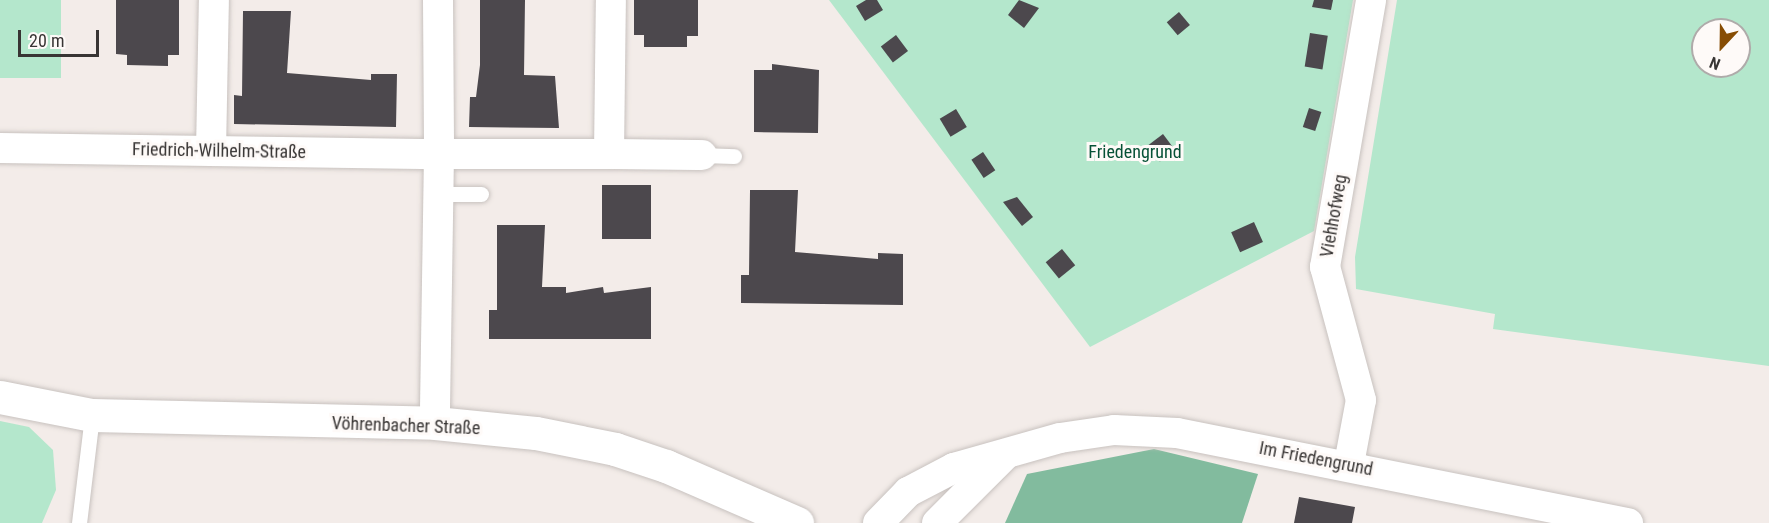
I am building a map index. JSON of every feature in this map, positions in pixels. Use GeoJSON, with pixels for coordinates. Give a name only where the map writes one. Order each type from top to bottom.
{"type":"FeatureCollection","features":[{"type":"Feature","properties":{"kind":"street"},"geometry":{"type":"LineString","coordinates":[[211,151],[214,0]]}},
{"type":"Feature","properties":{"kind":"street"},"geometry":{"type":"LineString","coordinates":[[435,423],[439,194],[438,0]]}},
{"type":"Feature","properties":{"kind":"street"},"geometry":{"type":"LineString","coordinates":[[609,154],[611,0]]}},
{"type":"Feature","properties":{"kind":"street","name":"Viehhofweg"},"geometry":{"type":"LineString","coordinates":[[1349,464],[1361,400],[1325,267],[1371,0]]}},
{"type":"Feature","properties":{"kind":"street","name":"Friedrich-Wilhelm-Straße"},"geometry":{"type":"LineString","coordinates":[[0,148],[702,155]]}},
{"type":"Feature","properties":{"kind":"street","name":"Vöhrenbacher Straße"},"geometry":{"type":"LineString","coordinates":[[0,398],[92,415],[435,423],[615,449],[797,523]]}},
{"type":"Feature","properties":{"kind":"street","name":"Im Friedengrund"},"geometry":{"type":"LineString","coordinates":[[878,523],[908,492],[954,468],[1004,456],[1060,438],[1114,430],[1177,433],[1349,464],[1628,523]]}},
{"type":"Feature","properties":{"kind":"street"},"geometry":{"type":"LineString","coordinates":[[966,523],[1004,456]]}},
{"type":"Feature","properties":{"kind":"street","name":"Im Friedengrund"},"geometry":{"type":"LineString","coordinates":[[937,523],[1004,456]]}},
{"type":"Feature","properties":{"kind":"lane"},"geometry":{"type":"LineString","coordinates":[[702,155],[734,156]]}},
{"type":"Feature","properties":{"kind":"lane"},"geometry":{"type":"LineString","coordinates":[[439,194],[480,194]]}},
{"type":"Feature","properties":{"kind":"lane"},"geometry":{"type":"LineString","coordinates":[[79,523],[92,415]]}},
{"type":"Feature","properties":{"kind":"green space"},"geometry":{"type":"Polygon","coordinates":[[[0,0],[61,0],[61,78],[0,78],[0,0]]]}},
{"type":"Feature","properties":{"kind":"green space","name":"Friedengrund"},"geometry":{"type":"Polygon","coordinates":[[[829,0],[1353,0],[1314,231],[1090,347],[829,0]]]}},
{"type":"Feature","properties":{"kind":"green space"},"geometry":{"type":"Polygon","coordinates":[[[1397,0],[1769,0],[1769,366],[1493,329],[1495,314],[1356,289],[1355,257],[1397,0]]]}},
{"type":"Feature","properties":{"kind":"green space"},"geometry":{"type":"Polygon","coordinates":[[[0,421],[29,427],[53,450],[56,490],[42,523],[0,523],[0,421]]]}},
{"type":"Feature","properties":{"kind":"green space"},"geometry":{"type":"Polygon","coordinates":[[[1154,449],[1258,474],[1242,523],[1005,523],[1027,474],[1154,449]]]}},
{"type":"Feature","properties":{"kind":"building"},"geometry":{"type":"Polygon","coordinates":[[[116,0],[179,0],[179,55],[168,55],[168,66],[127,65],[127,55],[116,54],[116,0]]]}},
{"type":"Feature","properties":{"kind":"building"},"geometry":{"type":"Polygon","coordinates":[[[480,0],[525,0],[524,75],[555,76],[559,128],[469,127],[470,97],[476,97],[480,65],[480,0]]]}},
{"type":"Feature","properties":{"kind":"building"},"geometry":{"type":"Polygon","coordinates":[[[634,0],[698,0],[698,36],[687,36],[687,47],[644,47],[644,35],[634,35],[634,0]]]}},
{"type":"Feature","properties":{"kind":"building"},"geometry":{"type":"Polygon","coordinates":[[[866,0],[877,0],[883,10],[865,21],[856,6],[866,0]]]}},
{"type":"Feature","properties":{"kind":"building"},"geometry":{"type":"Polygon","coordinates":[[[1019,0],[1039,8],[1024,28],[1008,15],[1019,0]]]}},
{"type":"Feature","properties":{"kind":"building"},"geometry":{"type":"Polygon","coordinates":[[[1314,0],[1333,0],[1331,10],[1312,7],[1314,0]]]}},
{"type":"Feature","properties":{"kind":"building"},"geometry":{"type":"Polygon","coordinates":[[[243,11],[291,11],[287,73],[371,80],[371,74],[397,74],[396,127],[234,124],[234,95],[242,96],[243,11]]]}},
{"type":"Feature","properties":{"kind":"building"},"geometry":{"type":"Polygon","coordinates":[[[1179,12],[1190,25],[1178,35],[1167,22],[1179,12]]]}},
{"type":"Feature","properties":{"kind":"building"},"geometry":{"type":"Polygon","coordinates":[[[1310,33],[1328,36],[1322,69],[1305,67],[1310,33]]]}},
{"type":"Feature","properties":{"kind":"building"},"geometry":{"type":"Polygon","coordinates":[[[896,35],[908,51],[893,62],[881,46],[896,35]]]}},
{"type":"Feature","properties":{"kind":"building"},"geometry":{"type":"Polygon","coordinates":[[[772,64],[819,70],[818,133],[754,132],[754,70],[772,70],[772,64]]]}},
{"type":"Feature","properties":{"kind":"building"},"geometry":{"type":"Polygon","coordinates":[[[1309,108],[1321,112],[1315,131],[1303,127],[1309,108]]]}},
{"type":"Feature","properties":{"kind":"building"},"geometry":{"type":"Polygon","coordinates":[[[956,109],[967,127],[951,137],[940,119],[956,109]]]}},
{"type":"Feature","properties":{"kind":"building"},"geometry":{"type":"Polygon","coordinates":[[[1163,134],[1175,150],[1160,161],[1148,145],[1163,134]]]}},
{"type":"Feature","properties":{"kind":"building"},"geometry":{"type":"Polygon","coordinates":[[[983,152],[995,170],[984,178],[971,160],[983,152]]]}},
{"type":"Feature","properties":{"kind":"building"},"geometry":{"type":"Polygon","coordinates":[[[602,185],[651,185],[651,239],[602,239],[602,185]]]}},
{"type":"Feature","properties":{"kind":"building"},"geometry":{"type":"Polygon","coordinates":[[[750,190],[798,190],[795,252],[878,259],[878,253],[903,254],[903,305],[741,303],[741,275],[749,275],[750,190]]]}},
{"type":"Feature","properties":{"kind":"building"},"geometry":{"type":"Polygon","coordinates":[[[1017,197],[1033,217],[1022,226],[1003,202],[1017,197]]]}},
{"type":"Feature","properties":{"kind":"building"},"geometry":{"type":"Polygon","coordinates":[[[1254,222],[1263,242],[1240,252],[1231,232],[1254,222]]]}},
{"type":"Feature","properties":{"kind":"building"},"geometry":{"type":"Polygon","coordinates":[[[497,225],[545,225],[542,287],[566,287],[566,293],[603,287],[604,293],[651,287],[651,339],[489,339],[489,310],[497,310],[497,225]]]}},
{"type":"Feature","properties":{"kind":"building"},"geometry":{"type":"Polygon","coordinates":[[[1062,249],[1075,265],[1059,279],[1046,262],[1062,249]]]}},
{"type":"Feature","properties":{"kind":"building"},"geometry":{"type":"Polygon","coordinates":[[[1299,497],[1355,507],[1352,523],[1294,523],[1299,497]]]}}]}
